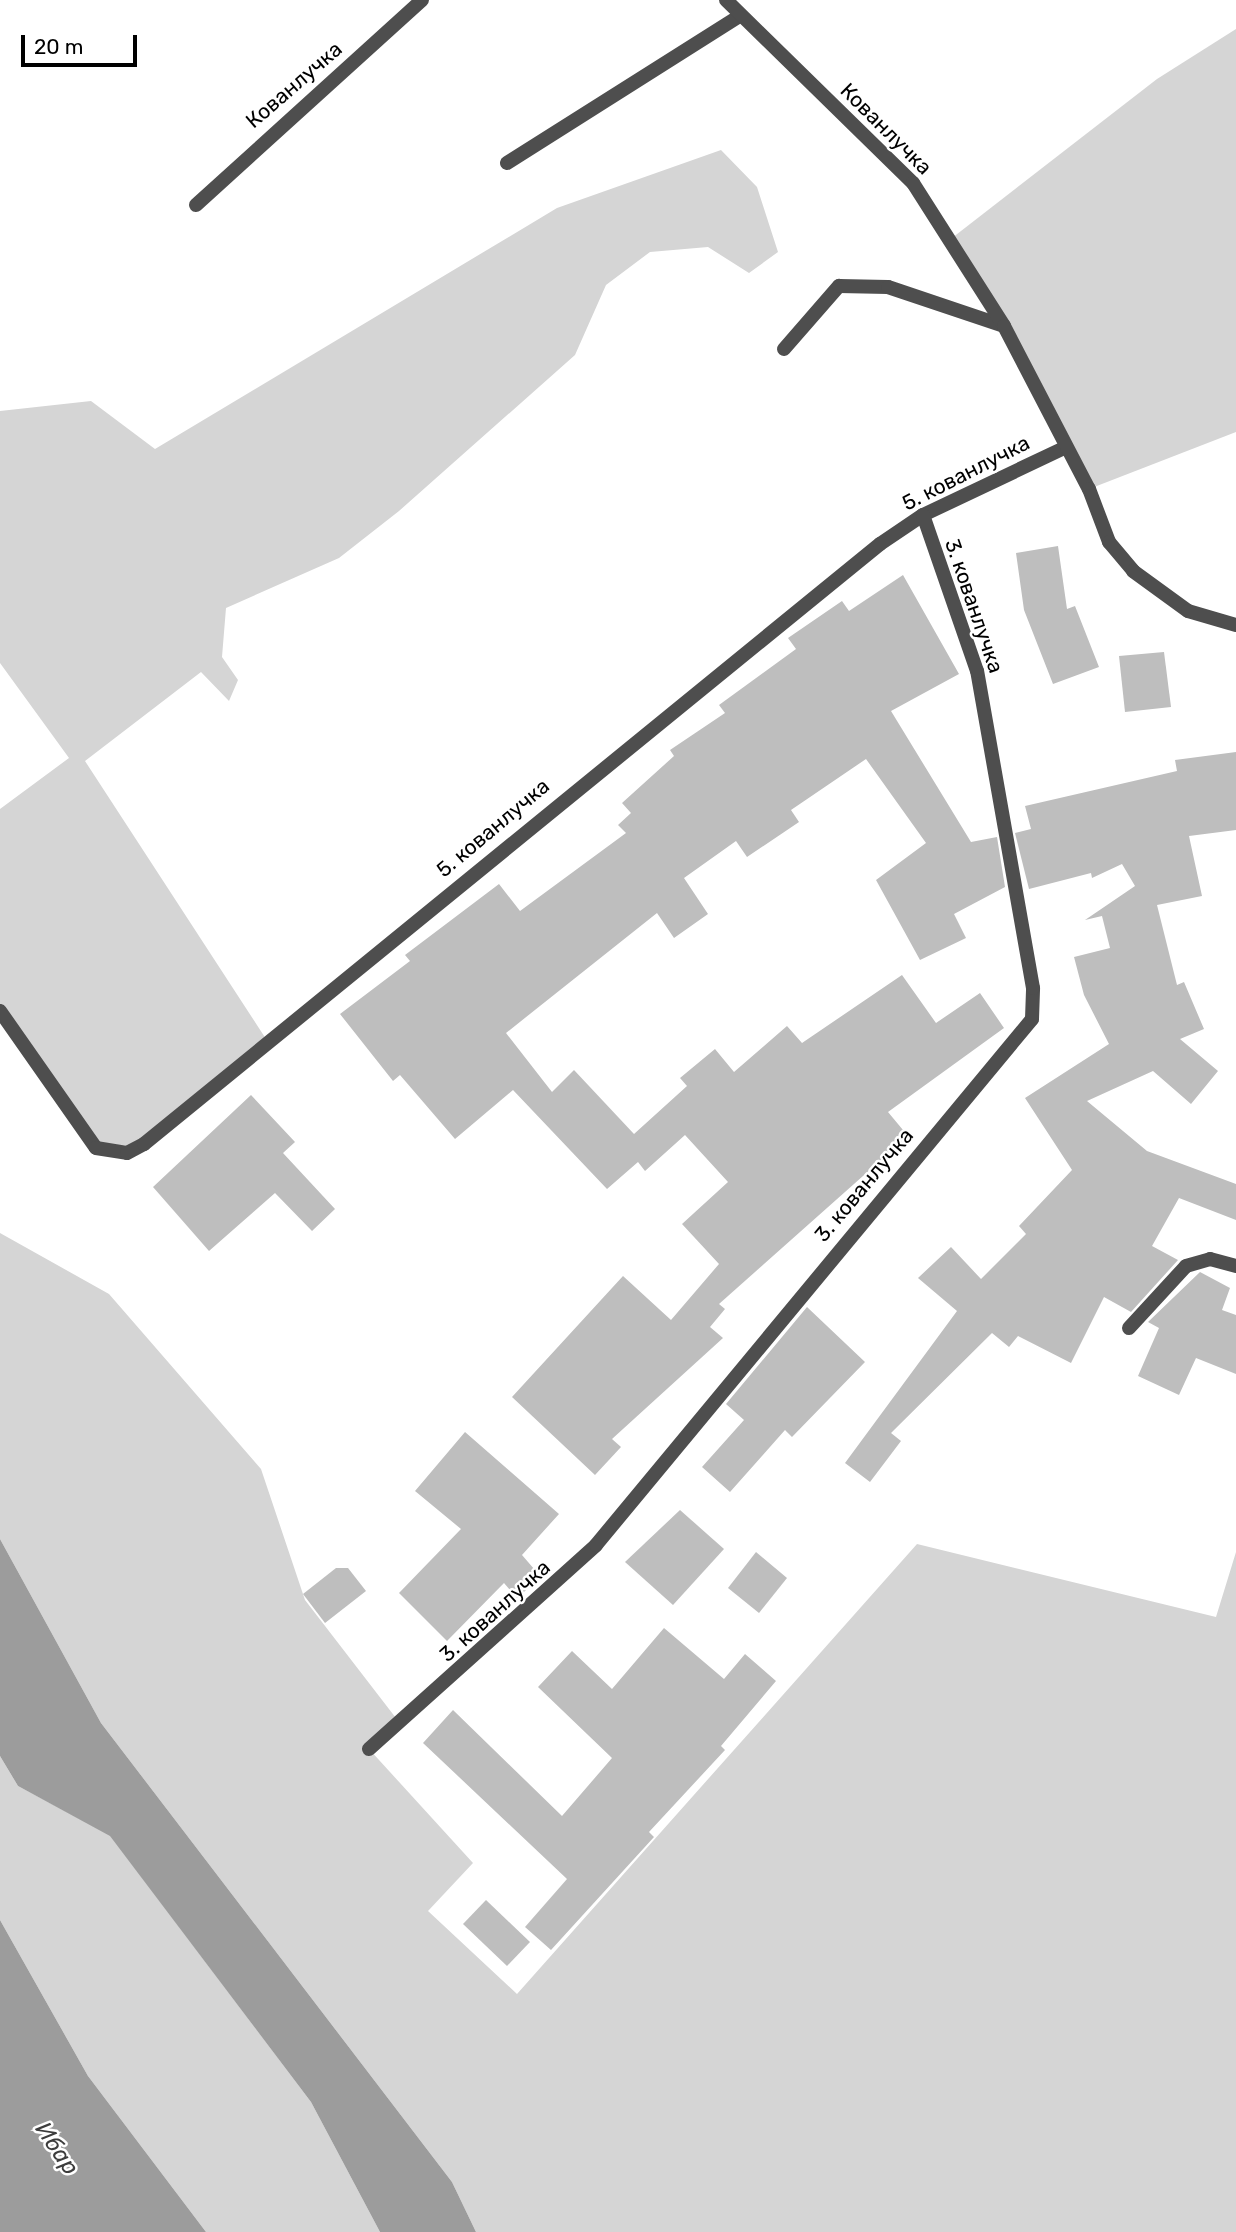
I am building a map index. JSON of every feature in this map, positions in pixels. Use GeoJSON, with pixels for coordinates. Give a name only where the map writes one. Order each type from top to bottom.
{"type":"FeatureCollection","features":[{"type":"Feature","properties":{"kind":"street","name":"Кованлучка"},"geometry":{"type":"LineString","coordinates":[[196,205],[422,0]]}},
{"type":"Feature","properties":{"kind":"street","name":"Кованлучка"},"geometry":{"type":"LineString","coordinates":[[726,0],[738,17],[913,183],[1003,326],[1066,447],[1109,542],[1133,571],[1188,611],[1236,625]]}},
{"type":"Feature","properties":{"kind":"street"},"geometry":{"type":"LineString","coordinates":[[507,163],[738,17]]}},
{"type":"Feature","properties":{"kind":"street"},"geometry":{"type":"LineString","coordinates":[[784,349],[839,286],[888,287],[1003,326]]}},
{"type":"Feature","properties":{"kind":"street","name":"5. кованлучка"},"geometry":{"type":"LineString","coordinates":[[0,1011],[96,1148],[127,1153],[145,1144],[610,759],[923,515],[1066,447]]}},
{"type":"Feature","properties":{"kind":"street","name":"3. кованлучка"},"geometry":{"type":"LineString","coordinates":[[369,1749],[596,1545],[1031,1019],[1033,988],[977,671],[923,515]]}},
{"type":"Feature","properties":{"kind":"street"},"geometry":{"type":"LineString","coordinates":[[1129,1328],[1186,1266],[1210,1259],[1236,1266]]}},
{"type":"Feature","properties":{"kind":"shaded area"},"geometry":{"type":"Polygon","coordinates":[[[1236,29],[1236,432],[1089,489],[952,238],[1157,79],[1236,29]]]}},
{"type":"Feature","properties":{"kind":"shaded area"},"geometry":{"type":"Polygon","coordinates":[[[721,150],[757,187],[778,252],[749,273],[708,247],[650,252],[606,285],[575,355],[399,511],[339,558],[226,608],[222,657],[238,680],[229,701],[201,672],[85,761],[268,1042],[144,1144],[96,1148],[0,1011],[0,809],[69,758],[0,663],[0,411],[91,401],[155,449],[557,208],[721,150]]]}},
{"type":"Feature","properties":{"kind":"shaded area"},"geometry":{"type":"Polygon","coordinates":[[[0,1233],[109,1294],[261,1469],[305,1600],[399,1722],[369,1749],[473,1863],[428,1911],[517,1994],[917,1544],[1216,1617],[1236,1552],[1236,2232],[476,2232],[452,2182],[101,1723],[0,1539],[0,1233]]]}},
{"type":"Feature","properties":{"kind":"shaded area"},"geometry":{"type":"Polygon","coordinates":[[[0,1756],[18,1786],[110,1835],[311,2102],[380,2232],[206,2232],[88,2076],[0,1920],[0,1756]]]}},
{"type":"Feature","properties":{"kind":"water"},"geometry":{"type":"Polygon","coordinates":[[[0,1539],[101,1723],[452,2182],[476,2232],[380,2232],[311,2102],[110,1836],[18,1786],[0,1756],[0,1539]]]}},
{"type":"Feature","properties":{"kind":"water","name":"Ибар"},"geometry":{"type":"Polygon","coordinates":[[[0,1920],[88,2076],[206,2232],[0,2232],[0,1920]]]}},
{"type":"Feature","properties":{"kind":"building"},"geometry":{"type":"Polygon","coordinates":[[[1058,546],[1067,609],[1075,606],[1099,667],[1053,684],[1024,610],[1016,553],[1058,546]]]}},
{"type":"Feature","properties":{"kind":"building"},"geometry":{"type":"Polygon","coordinates":[[[903,575],[959,674],[891,711],[971,842],[997,837],[1005,887],[954,914],[966,938],[920,960],[876,880],[926,843],[866,759],[791,810],[799,822],[747,857],[736,841],[684,878],[708,914],[674,938],[657,913],[506,1033],[552,1092],[574,1070],[634,1134],[687,1086],[680,1078],[715,1049],[734,1072],[787,1026],[802,1043],[902,975],[936,1023],[980,993],[1004,1028],[888,1112],[908,1136],[719,1304],[725,1309],[710,1327],[723,1338],[612,1439],[621,1447],[595,1475],[512,1397],[623,1276],[671,1320],[719,1264],[682,1224],[728,1182],[685,1135],[645,1171],[638,1162],[607,1189],[513,1090],[455,1139],[400,1075],[393,1081],[340,1014],[410,961],[405,955],[499,884],[520,911],[626,833],[618,825],[631,813],[622,803],[674,756],[670,750],[725,713],[719,705],[796,649],[788,638],[842,601],[849,611],[903,575]]]}},
{"type":"Feature","properties":{"kind":"building"},"geometry":{"type":"Polygon","coordinates":[[[1164,652],[1171,707],[1125,712],[1119,656],[1164,652]]]}},
{"type":"Feature","properties":{"kind":"building"},"geometry":{"type":"Polygon","coordinates":[[[1236,752],[1236,830],[1189,836],[1202,896],[1157,905],[1177,985],[1184,982],[1204,1029],[1180,1039],[1218,1071],[1191,1104],[1153,1071],[1087,1101],[1147,1151],[1236,1184],[1236,1220],[1179,1198],[1152,1246],[1178,1260],[1131,1312],[1104,1297],[1071,1363],[1018,1336],[1009,1347],[992,1333],[891,1433],[901,1441],[870,1482],[845,1463],[957,1311],[918,1278],[951,1247],[981,1279],[1026,1234],[1019,1226],[1072,1170],[1025,1098],[1109,1044],[1084,995],[1074,957],[1110,948],[1102,916],[1085,920],[1135,886],[1122,864],[1092,878],[1091,873],[1029,889],[1015,833],[1031,829],[1025,806],[1177,771],[1175,760],[1236,752]]]}},
{"type":"Feature","properties":{"kind":"building"},"geometry":{"type":"Polygon","coordinates":[[[251,1095],[295,1142],[283,1153],[335,1209],[312,1231],[275,1193],[209,1251],[153,1187],[251,1095]]]}},
{"type":"Feature","properties":{"kind":"building"},"geometry":{"type":"Polygon","coordinates":[[[1200,1272],[1230,1288],[1222,1310],[1236,1315],[1236,1374],[1196,1358],[1179,1395],[1138,1376],[1159,1328],[1148,1322],[1200,1272]]]}},
{"type":"Feature","properties":{"kind":"building"},"geometry":{"type":"Polygon","coordinates":[[[807,1307],[865,1362],[792,1437],[785,1430],[730,1492],[702,1467],[744,1420],[726,1404],[807,1307]]]}},
{"type":"Feature","properties":{"kind":"building"},"geometry":{"type":"Polygon","coordinates":[[[465,1432],[559,1514],[522,1555],[541,1577],[517,1598],[504,1583],[447,1641],[399,1593],[461,1529],[415,1491],[465,1432]]]}},
{"type":"Feature","properties":{"kind":"building"},"geometry":{"type":"Polygon","coordinates":[[[680,1510],[724,1549],[673,1605],[625,1562],[680,1510]]]}},
{"type":"Feature","properties":{"kind":"building"},"geometry":{"type":"Polygon","coordinates":[[[756,1552],[787,1578],[759,1613],[728,1588],[756,1552]]]}},
{"type":"Feature","properties":{"kind":"building"},"geometry":{"type":"Polygon","coordinates":[[[336,1568],[348,1568],[366,1591],[325,1623],[303,1594],[336,1568]]]}},
{"type":"Feature","properties":{"kind":"building"},"geometry":{"type":"Polygon","coordinates":[[[664,1628],[724,1679],[745,1654],[776,1681],[721,1746],[725,1750],[649,1832],[654,1837],[551,1950],[525,1927],[567,1879],[423,1743],[453,1710],[562,1816],[612,1758],[538,1687],[572,1651],[612,1689],[664,1628]]]}},
{"type":"Feature","properties":{"kind":"building"},"geometry":{"type":"Polygon","coordinates":[[[486,1900],[530,1942],[507,1966],[463,1924],[486,1900]]]}}]}
